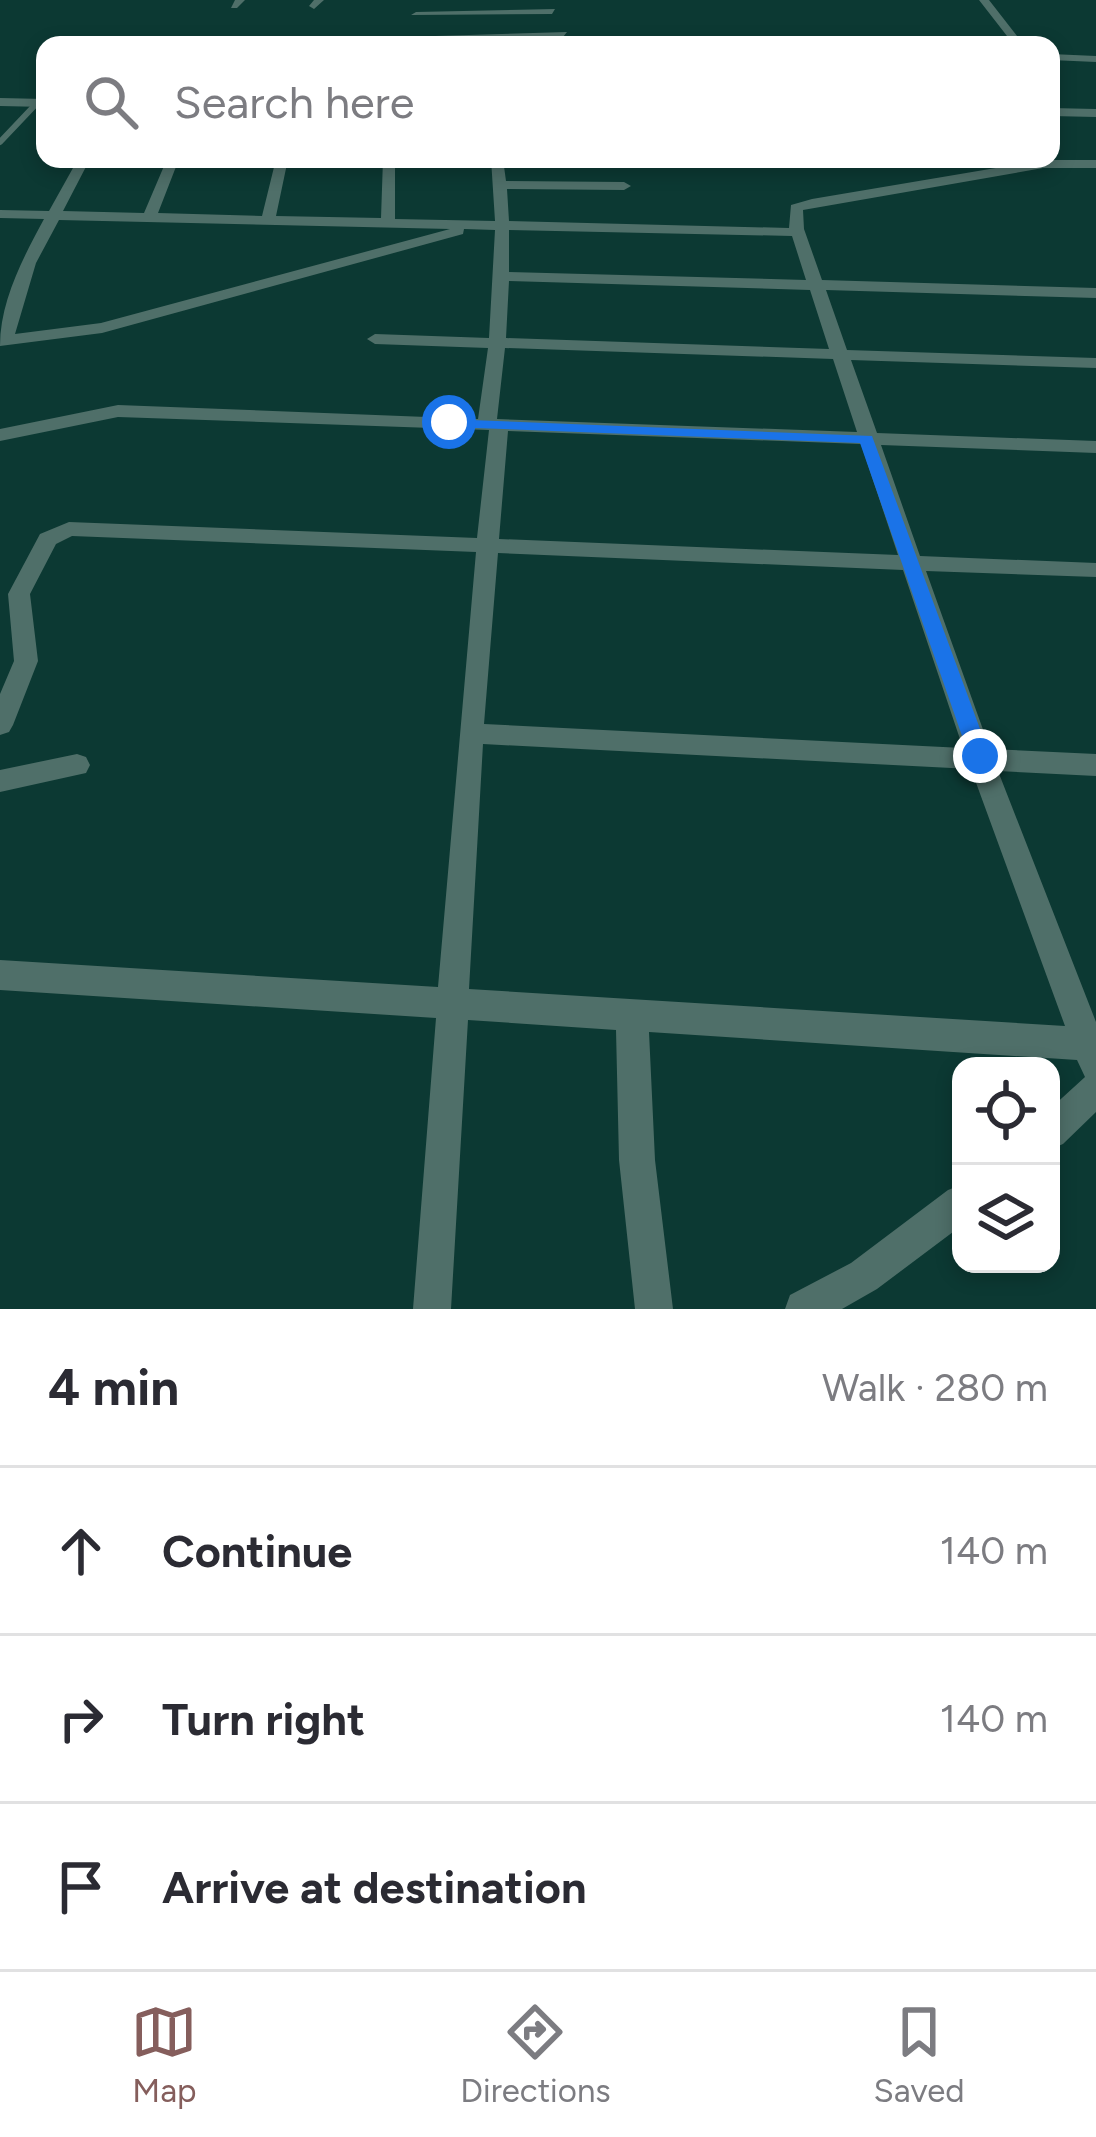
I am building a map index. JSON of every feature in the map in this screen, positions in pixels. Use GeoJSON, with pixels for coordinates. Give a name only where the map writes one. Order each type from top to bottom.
{"type":"FeatureCollection","features":[{"type":"Feature","properties":{"kind":"street"},"geometry":{"type":"LineString","coordinates":[[406,36],[416,26],[415,0]]}},
{"type":"Feature","properties":{"kind":"street"},"geometry":{"type":"LineString","coordinates":[[985,0],[1012,36]]}},
{"type":"Feature","properties":{"kind":"street"},"geometry":{"type":"LineString","coordinates":[[416,15],[551,5],[563,36]]}},
{"type":"Feature","properties":{"kind":"street"},"geometry":{"type":"LineString","coordinates":[[1060,57],[1096,58]]}},
{"type":"Feature","properties":{"kind":"street"},"geometry":{"type":"LineString","coordinates":[[0,102],[36,99]]}},
{"type":"Feature","properties":{"kind":"street"},"geometry":{"type":"LineString","coordinates":[[1060,112],[1096,113]]}},
{"type":"Feature","properties":{"kind":"street"},"geometry":{"type":"LineString","coordinates":[[1060,164],[1096,164]]}},
{"type":"Feature","properties":{"kind":"street"},"geometry":{"type":"LineString","coordinates":[[80,168],[28,263],[5,316],[2,341],[102,328],[497,224]]}},
{"type":"Feature","properties":{"kind":"street"},"geometry":{"type":"LineString","coordinates":[[148,217],[169,168]]}},
{"type":"Feature","properties":{"kind":"street"},"geometry":{"type":"LineString","coordinates":[[268,219],[280,168]]}},
{"type":"Feature","properties":{"kind":"street"},"geometry":{"type":"LineString","coordinates":[[388,221],[389,168]]}},
{"type":"Feature","properties":{"kind":"street"},"geometry":{"type":"LineString","coordinates":[[431,1309],[503,276],[497,224],[498,168]]}},
{"type":"Feature","properties":{"kind":"street"},"geometry":{"type":"LineString","coordinates":[[0,975],[632,1016],[1092,1054],[866,439],[794,212],[812,202],[1019,168]]}},
{"type":"Feature","properties":{"kind":"street"},"geometry":{"type":"LineString","coordinates":[[500,185],[624,186]]}},
{"type":"Feature","properties":{"kind":"street"},"geometry":{"type":"LineString","coordinates":[[0,214],[797,230]]}},
{"type":"Feature","properties":{"kind":"street"},"geometry":{"type":"LineString","coordinates":[[503,276],[1096,293]]}},
{"type":"Feature","properties":{"kind":"street"},"geometry":{"type":"LineString","coordinates":[[375,339],[1096,363]]}},
{"type":"Feature","properties":{"kind":"street"},"geometry":{"type":"LineString","coordinates":[[0,435],[118,411],[1096,447]]}},
{"type":"Feature","properties":{"kind":"street"},"geometry":{"type":"LineString","coordinates":[[0,725],[25,669],[19,594],[48,539],[61,530],[1096,570]]}},
{"type":"Feature","properties":{"kind":"street"},"geometry":{"type":"LineString","coordinates":[[472,733],[1096,765]]}},
{"type":"Feature","properties":{"kind":"street"},"geometry":{"type":"LineString","coordinates":[[0,781],[77,764]]}},
{"type":"Feature","properties":{"kind":"street"},"geometry":{"type":"LineString","coordinates":[[632,1016],[637,1160],[654,1309]]}},
{"type":"Feature","properties":{"kind":"street"},"geometry":{"type":"LineString","coordinates":[[1060,1123],[1096,1089]]}},
{"type":"Feature","properties":{"kind":"street"},"geometry":{"type":"LineString","coordinates":[[804,1309],[864,1276],[952,1210]]}},
{"type":"Feature","properties":{"kind":"lane"},"geometry":{"type":"LineString","coordinates":[[0,142],[36,101]]}},
{"type":"Feature","properties":{"kind":"route"},"geometry":{"type":"LineString","coordinates":[[449,422],[866,439],[980,756]]}}]}
